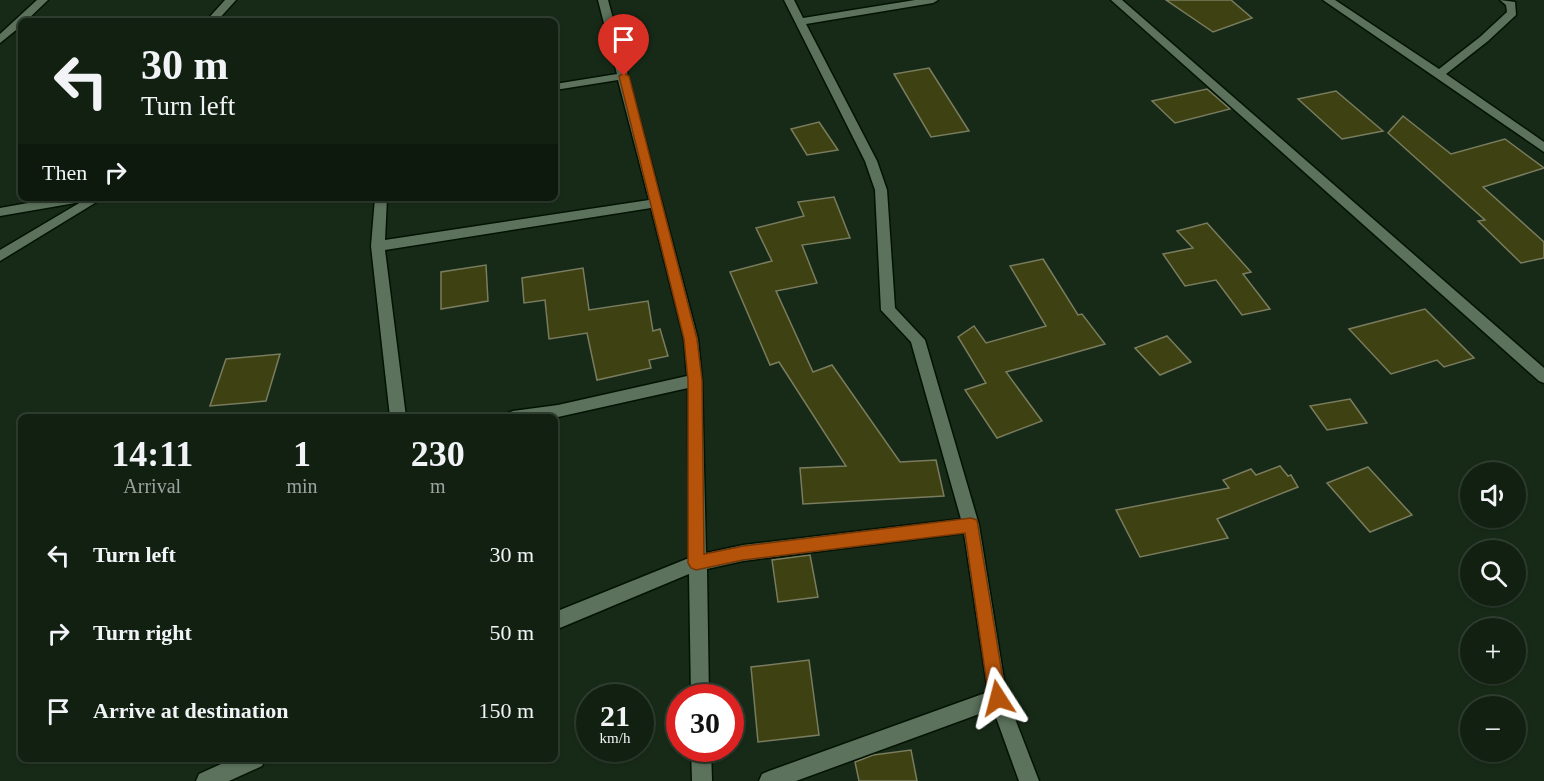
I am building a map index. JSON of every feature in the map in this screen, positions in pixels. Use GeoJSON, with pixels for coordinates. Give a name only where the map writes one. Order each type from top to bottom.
{"type":"FeatureCollection","features":[{"type":"Feature","properties":{"kind":"street"},"geometry":{"type":"LineString","coordinates":[[24,18],[43,0]]}},
{"type":"Feature","properties":{"kind":"street"},"geometry":{"type":"LineString","coordinates":[[214,18],[231,0]]}},
{"type":"Feature","properties":{"kind":"street"},"geometry":{"type":"LineString","coordinates":[[603,0],[691,339],[695,380],[700,684]]}},
{"type":"Feature","properties":{"kind":"street"},"geometry":{"type":"LineString","coordinates":[[789,0],[871,161],[881,190],[888,310],[918,340],[971,525],[998,698],[1029,781]]}},
{"type":"Feature","properties":{"kind":"street"},"geometry":{"type":"LineString","coordinates":[[800,22],[933,0]]}},
{"type":"Feature","properties":{"kind":"street"},"geometry":{"type":"LineString","coordinates":[[1116,0],[1544,377]]}},
{"type":"Feature","properties":{"kind":"street"},"geometry":{"type":"LineString","coordinates":[[1328,0],[1544,148]]}},
{"type":"Feature","properties":{"kind":"street"},"geometry":{"type":"LineString","coordinates":[[1438,74],[1484,39],[1512,13],[1511,4],[1505,0]]}},
{"type":"Feature","properties":{"kind":"street"},"geometry":{"type":"LineString","coordinates":[[0,40],[18,23]]}},
{"type":"Feature","properties":{"kind":"street"},"geometry":{"type":"LineString","coordinates":[[558,87],[624,76]]}},
{"type":"Feature","properties":{"kind":"street"},"geometry":{"type":"LineString","coordinates":[[0,212],[63,201]]}},
{"type":"Feature","properties":{"kind":"street"},"geometry":{"type":"LineString","coordinates":[[0,256],[92,201]]}},
{"type":"Feature","properties":{"kind":"street"},"geometry":{"type":"LineString","coordinates":[[381,201],[378,246],[398,414]]}},
{"type":"Feature","properties":{"kind":"street"},"geometry":{"type":"LineString","coordinates":[[378,246],[656,202]]}},
{"type":"Feature","properties":{"kind":"street"},"geometry":{"type":"LineString","coordinates":[[536,414],[695,380]]}},
{"type":"Feature","properties":{"kind":"street"},"geometry":{"type":"LineString","coordinates":[[558,620],[696,563],[743,553],[971,525]]}},
{"type":"Feature","properties":{"kind":"street"},"geometry":{"type":"LineString","coordinates":[[769,781],[998,698]]}},
{"type":"Feature","properties":{"kind":"street"},"geometry":{"type":"LineString","coordinates":[[206,781],[248,762]]}},
{"type":"Feature","properties":{"kind":"street"},"geometry":{"type":"LineString","coordinates":[[701,762],[702,781]]}},
{"type":"Feature","properties":{"kind":"building"},"geometry":{"type":"Polygon","coordinates":[[[1166,0],[1231,0],[1252,18],[1213,32],[1166,0]]]}},
{"type":"Feature","properties":{"kind":"building"},"geometry":{"type":"Polygon","coordinates":[[[929,68],[969,131],[931,137],[894,74],[929,68]]]}},
{"type":"Feature","properties":{"kind":"building"},"geometry":{"type":"Polygon","coordinates":[[[1207,89],[1230,109],[1175,123],[1152,101],[1207,89]]]}},
{"type":"Feature","properties":{"kind":"building"},"geometry":{"type":"Polygon","coordinates":[[[1336,91],[1383,131],[1342,139],[1298,99],[1336,91]]]}},
{"type":"Feature","properties":{"kind":"building"},"geometry":{"type":"Polygon","coordinates":[[[1403,116],[1451,154],[1505,139],[1544,168],[1483,187],[1544,242],[1544,258],[1521,263],[1478,221],[1485,220],[1388,133],[1403,116]]]}},
{"type":"Feature","properties":{"kind":"building"},"geometry":{"type":"Polygon","coordinates":[[[819,122],[838,150],[807,155],[791,129],[819,122]]]}},
{"type":"Feature","properties":{"kind":"building"},"geometry":{"type":"Polygon","coordinates":[[[834,197],[850,238],[802,245],[817,283],[776,291],[813,372],[832,365],[900,462],[936,460],[944,496],[803,504],[800,468],[846,466],[779,362],[770,365],[730,272],[772,261],[756,228],[804,216],[798,202],[834,197]]]}},
{"type":"Feature","properties":{"kind":"building"},"geometry":{"type":"Polygon","coordinates":[[[1207,223],[1251,272],[1243,274],[1270,309],[1242,315],[1216,280],[1185,286],[1163,254],[1193,248],[1177,231],[1207,223]]]}},
{"type":"Feature","properties":{"kind":"building"},"geometry":{"type":"Polygon","coordinates":[[[1043,259],[1078,315],[1082,314],[1105,344],[1006,372],[1042,421],[997,438],[965,390],[986,383],[958,337],[974,326],[986,343],[1046,326],[1010,266],[1043,259]]]}},
{"type":"Feature","properties":{"kind":"building"},"geometry":{"type":"Polygon","coordinates":[[[486,265],[488,301],[441,309],[441,272],[486,265]]]}},
{"type":"Feature","properties":{"kind":"building"},"geometry":{"type":"Polygon","coordinates":[[[583,268],[589,310],[648,301],[653,331],[660,329],[668,356],[649,360],[651,368],[597,380],[587,333],[549,339],[545,300],[524,303],[522,278],[583,268]]]}},
{"type":"Feature","properties":{"kind":"building"},"geometry":{"type":"Polygon","coordinates":[[[1425,309],[1474,358],[1444,367],[1437,360],[1391,374],[1349,329],[1425,309]]]}},
{"type":"Feature","properties":{"kind":"building"},"geometry":{"type":"Polygon","coordinates":[[[1167,336],[1191,362],[1160,375],[1135,348],[1167,336]]]}},
{"type":"Feature","properties":{"kind":"building"},"geometry":{"type":"Polygon","coordinates":[[[280,354],[266,401],[210,406],[226,359],[280,354]]]}},
{"type":"Feature","properties":{"kind":"building"},"geometry":{"type":"Polygon","coordinates":[[[1350,399],[1367,423],[1327,430],[1310,406],[1350,399]]]}},
{"type":"Feature","properties":{"kind":"building"},"geometry":{"type":"Polygon","coordinates":[[[1280,466],[1288,476],[1291,475],[1298,487],[1217,519],[1228,538],[1140,557],[1116,510],[1229,488],[1223,480],[1251,469],[1256,475],[1280,466]]]}},
{"type":"Feature","properties":{"kind":"building"},"geometry":{"type":"Polygon","coordinates":[[[1368,467],[1412,515],[1370,532],[1327,483],[1368,467]]]}},
{"type":"Feature","properties":{"kind":"building"},"geometry":{"type":"Polygon","coordinates":[[[810,555],[818,597],[778,602],[772,560],[810,555]]]}},
{"type":"Feature","properties":{"kind":"building"},"geometry":{"type":"Polygon","coordinates":[[[809,660],[819,735],[758,742],[751,667],[809,660]]]}},
{"type":"Feature","properties":{"kind":"building"},"geometry":{"type":"Polygon","coordinates":[[[911,750],[917,781],[859,781],[855,762],[873,755],[911,750]]]}},
{"type":"Feature","properties":{"kind":"route"},"geometry":{"type":"LineString","coordinates":[[624,76],[691,339],[695,380],[696,563],[743,553],[971,525],[998,698]]}}]}
